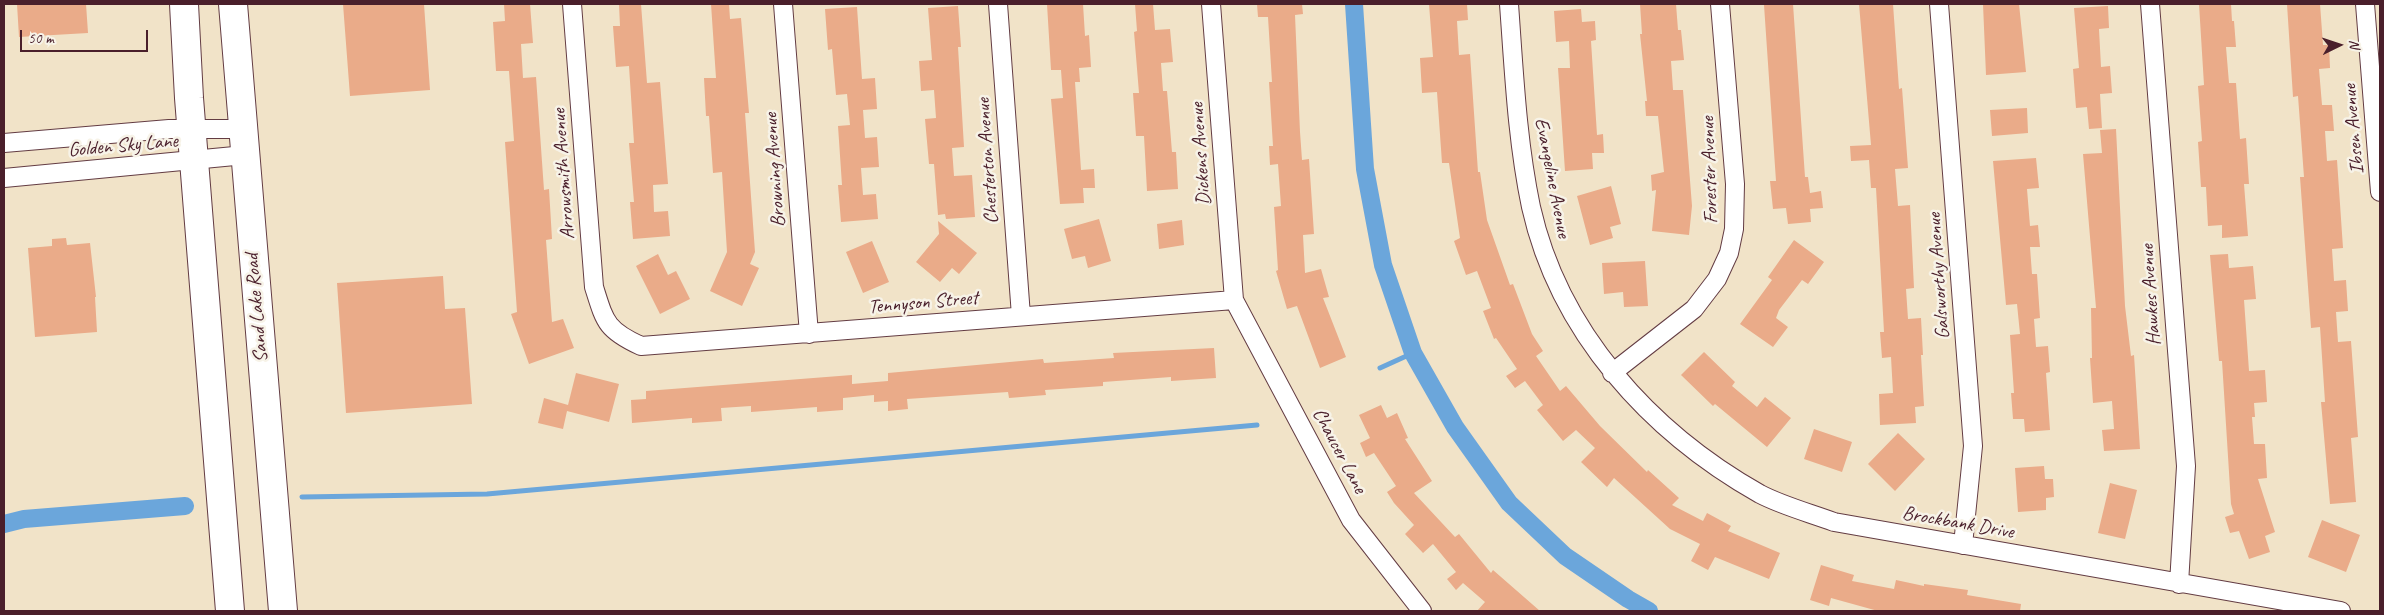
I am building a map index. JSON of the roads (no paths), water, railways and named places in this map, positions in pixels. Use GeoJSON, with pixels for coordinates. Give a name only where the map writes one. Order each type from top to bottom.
{"type":"FeatureCollection","features":[{"type":"Feature","properties":{"kind":"main road"},"geometry":{"type":"LineString","coordinates":[[184,4],[194,161],[231,608]]}},
{"type":"Feature","properties":{"kind":"main road","name":"Sand Lake Road"},"geometry":{"type":"LineString","coordinates":[[233,4],[283,611]]}},
{"type":"Feature","properties":{"kind":"street","name":"Arrowsmith Avenue"},"geometry":{"type":"LineString","coordinates":[[572,4],[594,287],[603,317],[618,335]]}},
{"type":"Feature","properties":{"kind":"street","name":"Browning Avenue"},"geometry":{"type":"LineString","coordinates":[[783,4],[809,334]]}},
{"type":"Feature","properties":{"kind":"street","name":"Chesterton Avenue"},"geometry":{"type":"LineString","coordinates":[[998,4],[1021,316]]}},
{"type":"Feature","properties":{"kind":"street","name":"Dickens Avenue"},"geometry":{"type":"LineString","coordinates":[[1210,4],[1234,300]]}},
{"type":"Feature","properties":{"kind":"street","name":"Evangeline Avenue"},"geometry":{"type":"LineString","coordinates":[[1509,4],[1519,141],[1532,208],[1551,272],[1584,331],[1612,373]]}},
{"type":"Feature","properties":{"kind":"street","name":"Forester Avenue"},"geometry":{"type":"LineString","coordinates":[[1612,373],[1694,309],[1717,279],[1729,253],[1734,229],[1735,184],[1720,4]]}},
{"type":"Feature","properties":{"kind":"street","name":"Galsworthy Avenue"},"geometry":{"type":"LineString","coordinates":[[1939,4],[1973,446],[1964,545]]}},
{"type":"Feature","properties":{"kind":"street","name":"Hawkes Avenue"},"geometry":{"type":"LineString","coordinates":[[2150,4],[2186,466],[2179,584]]}},
{"type":"Feature","properties":{"kind":"street","name":"Ibsen Avenue"},"geometry":{"type":"LineString","coordinates":[[2365,4],[2380,192]]}},
{"type":"Feature","properties":{"kind":"street","name":"Golden Sky Lane"},"geometry":{"type":"LineString","coordinates":[[4,143],[170,129],[192,129],[244,142]]}},
{"type":"Feature","properties":{"kind":"street","name":"Golden Sky Lane"},"geometry":{"type":"LineString","coordinates":[[4,178],[194,161],[244,142]]}},
{"type":"Feature","properties":{"kind":"street","name":"Tennyson Street"},"geometry":{"type":"LineString","coordinates":[[618,335],[641,346],[1234,300]]}},
{"type":"Feature","properties":{"kind":"street","name":"Chaucer Lane"},"geometry":{"type":"LineString","coordinates":[[1234,300],[1352,520],[1422,611]]}},
{"type":"Feature","properties":{"kind":"street","name":"Brockbank Drive"},"geometry":{"type":"LineString","coordinates":[[1612,373],[1663,426],[1716,466],[1762,495],[1834,522],[2341,611]]}},
{"type":"Feature","properties":{"kind":"waterway"},"geometry":{"type":"LineString","coordinates":[[1354,4],[1365,169],[1383,265],[1413,353],[1455,427],[1509,503],[1565,556],[1649,611]]}},
{"type":"Feature","properties":{"kind":"waterway"},"geometry":{"type":"LineString","coordinates":[[1380,368],[1413,353]]}},
{"type":"Feature","properties":{"kind":"waterway"},"geometry":{"type":"LineString","coordinates":[[302,497],[487,494],[1257,425]]}},
{"type":"Feature","properties":{"kind":"waterway"},"geometry":{"type":"LineString","coordinates":[[4,524],[24,519],[185,506]]}}]}
